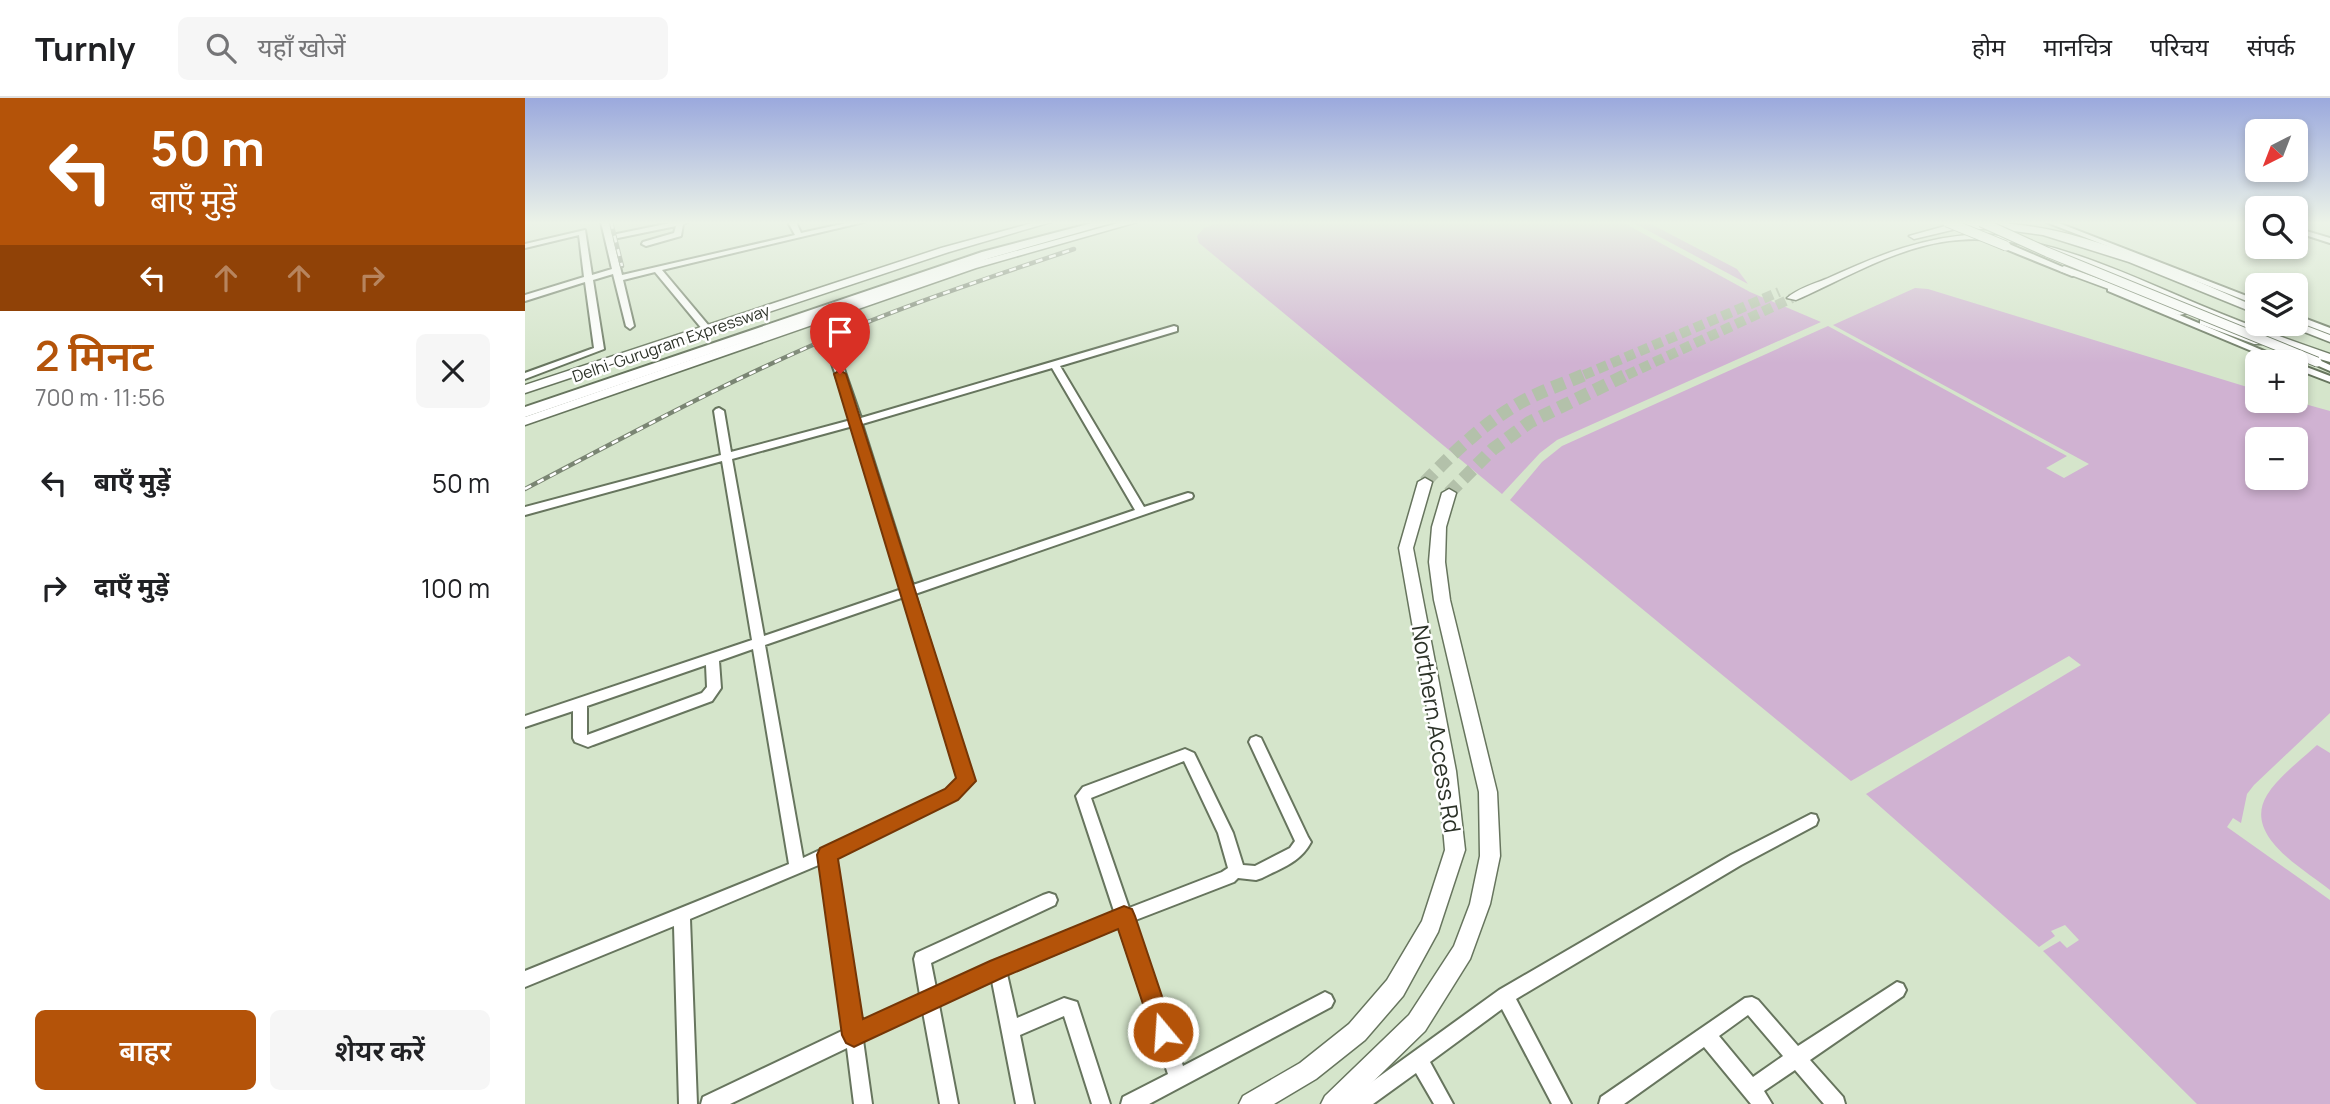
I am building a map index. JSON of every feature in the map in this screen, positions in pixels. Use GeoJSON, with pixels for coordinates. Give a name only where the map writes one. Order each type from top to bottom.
{"type":"FeatureCollection","features":[{"type":"Feature","properties":{"kind":"highway","name":"Delhi-Gurugram Expressway"},"geometry":{"type":"LineString","coordinates":[[525,399],[912,269]]}},
{"type":"Feature","properties":{"kind":"highway","name":"Delhi-Gurugram Expressway"},"geometry":{"type":"LineString","coordinates":[[525,412],[945,269]]}},
{"type":"Feature","properties":{"kind":"main road"},"geometry":{"type":"LineString","coordinates":[[525,389],[887,269]]}},
{"type":"Feature","properties":{"kind":"main road"},"geometry":{"type":"LineString","coordinates":[[525,421],[964,269]]}},
{"type":"Feature","properties":{"kind":"main road"},"geometry":{"type":"LineString","coordinates":[[1779,292],[1835,269]]}},
{"type":"Feature","properties":{"kind":"main road"},"geometry":{"type":"LineString","coordinates":[[1791,298],[1864,269]]}},
{"type":"Feature","properties":{"kind":"main road"},"geometry":{"type":"LineString","coordinates":[[2064,269],[2233,334],[2326,361]]}},
{"type":"Feature","properties":{"kind":"main road"},"geometry":{"type":"LineString","coordinates":[[2105,269],[2301,348],[2326,361]]}},
{"type":"Feature","properties":{"kind":"main road"},"geometry":{"type":"LineString","coordinates":[[2152,269],[2245,306]]}},
{"type":"Feature","properties":{"kind":"main road"},"geometry":{"type":"LineString","coordinates":[[2308,328],[2328,333]]}},
{"type":"Feature","properties":{"kind":"main road","name":"Northern Access Rd"},"geometry":{"type":"LineString","coordinates":[[1261,1102],[1308,1071],[1357,1032],[1395,988],[1431,925],[1455,850],[1447,771],[1406,548],[1425,482]]}},
{"type":"Feature","properties":{"kind":"main road","name":"Northern Access Rd"},"geometry":{"type":"LineString","coordinates":[[1333,1104],[1417,1023],[1455,964],[1480,904],[1490,856],[1488,792],[1442,600],[1437,562],[1439,527],[1449,493]]}},
{"type":"Feature","properties":{"kind":"street"},"geometry":{"type":"LineString","coordinates":[[525,376],[599,349],[586,269]]}},
{"type":"Feature","properties":{"kind":"street"},"geometry":{"type":"LineString","coordinates":[[617,269],[630,326]]}},
{"type":"Feature","properties":{"kind":"street"},"geometry":{"type":"LineString","coordinates":[[525,298],[587,279],[661,269]]}},
{"type":"Feature","properties":{"kind":"street"},"geometry":{"type":"LineString","coordinates":[[2064,269],[2256,350]]}},
{"type":"Feature","properties":{"kind":"street"},"geometry":{"type":"LineString","coordinates":[[2090,269],[2326,361]]}},
{"type":"Feature","properties":{"kind":"street"},"geometry":{"type":"LineString","coordinates":[[2170,269],[2245,298]]}},
{"type":"Feature","properties":{"kind":"street"},"geometry":{"type":"LineString","coordinates":[[657,270],[706,328]]}},
{"type":"Feature","properties":{"kind":"street"},"geometry":{"type":"LineString","coordinates":[[2308,324],[2328,333]]}},
{"type":"Feature","properties":{"kind":"street"},"geometry":{"type":"LineString","coordinates":[[525,512],[857,422],[1174,329]]}},
{"type":"Feature","properties":{"kind":"street"},"geometry":{"type":"LineString","coordinates":[[525,979],[827,855],[952,794],[966,781],[909,589],[832,349]]}},
{"type":"Feature","properties":{"kind":"street"},"geometry":{"type":"LineString","coordinates":[[1054,364],[1140,510]]}},
{"type":"Feature","properties":{"kind":"street"},"geometry":{"type":"LineString","coordinates":[[2308,371],[2330,379]]}},
{"type":"Feature","properties":{"kind":"street"},"geometry":{"type":"LineString","coordinates":[[719,411],[797,868]]}},
{"type":"Feature","properties":{"kind":"street"},"geometry":{"type":"LineString","coordinates":[[525,722],[1140,510],[1188,496]]}},
{"type":"Feature","properties":{"kind":"street"},"geometry":{"type":"LineString","coordinates":[[580,703],[580,738],[588,741],[707,697],[715,688],[712,657]]}},
{"type":"Feature","properties":{"kind":"street"},"geometry":{"type":"LineString","coordinates":[[710,1104],[998,969],[1236,872],[1256,873],[1295,853],[1303,842],[1256,742]]}},
{"type":"Feature","properties":{"kind":"street"},"geometry":{"type":"LineString","coordinates":[[1178,1078],[1083,796],[1088,791],[1187,756],[1226,836],[1236,864],[1236,872]]}},
{"type":"Feature","properties":{"kind":"street"},"geometry":{"type":"LineString","coordinates":[[1358,1104],[1505,996],[1736,860],[1811,820]]}},
{"type":"Feature","properties":{"kind":"street"},"geometry":{"type":"LineString","coordinates":[[827,855],[863,1104]]}},
{"type":"Feature","properties":{"kind":"street"},"geometry":{"type":"LineString","coordinates":[[949,1104],[928,1000],[924,957],[1049,900]]}},
{"type":"Feature","properties":{"kind":"street"},"geometry":{"type":"LineString","coordinates":[[682,915],[688,1104]]}},
{"type":"Feature","properties":{"kind":"street"},"geometry":{"type":"LineString","coordinates":[[998,969],[1025,1104]]}},
{"type":"Feature","properties":{"kind":"street"},"geometry":{"type":"LineString","coordinates":[[1751,1089],[1896,990]]}},
{"type":"Feature","properties":{"kind":"street"},"geometry":{"type":"LineString","coordinates":[[1505,996],[1562,1104]]}},
{"type":"Feature","properties":{"kind":"street"},"geometry":{"type":"LineString","coordinates":[[1130,1104],[1325,1001]]}},
{"type":"Feature","properties":{"kind":"street"},"geometry":{"type":"LineString","coordinates":[[1613,1102],[1745,1007],[1752,1006],[1836,1104]]}},
{"type":"Feature","properties":{"kind":"street"},"geometry":{"type":"LineString","coordinates":[[1010,1030],[1064,1007],[1071,1008],[1101,1104]]}},
{"type":"Feature","properties":{"kind":"street"},"geometry":{"type":"LineString","coordinates":[[1706,1034],[1763,1104]]}},
{"type":"Feature","properties":{"kind":"street"},"geometry":{"type":"LineString","coordinates":[[1418,1059],[1444,1104]]}},
{"type":"Feature","properties":{"kind":"shaded area"},"geometry":{"type":"Polygon","coordinates":[[[1230,269],[1708,269],[1750,292],[1821,322],[1557,440],[1540,453],[1502,494],[1230,269]]]}},
{"type":"Feature","properties":{"kind":"shaded area"},"geometry":{"type":"Polygon","coordinates":[[[1720,269],[1737,269],[1748,284],[1720,269]]]}},
{"type":"Feature","properties":{"kind":"shaded area"},"geometry":{"type":"Polygon","coordinates":[[[1915,288],[1928,289],[2245,386],[2245,413],[2308,413],[2308,405],[2330,411],[2330,713],[2254,785],[2247,794],[2241,823],[2233,818],[2227,827],[2330,900],[2330,1104],[2197,1104],[2043,951],[2060,941],[2067,948],[2079,940],[2065,925],[2051,931],[2055,936],[2039,947],[1866,794],[2081,665],[2069,656],[1851,781],[1510,500],[1542,462],[1562,446],[1828,326],[2067,456],[2046,468],[2064,478],[2089,464],[1833,325],[1915,288]]]}},
{"type":"Feature","properties":{"kind":"shaded area"},"geometry":{"type":"Polygon","coordinates":[[[2317,745],[2330,753],[2330,890],[2279,850],[2269,838],[2261,810],[2267,795],[2283,775],[2317,745]]]}},
{"type":"Feature","properties":{"kind":"tunnel"},"geometry":{"type":"LineString","coordinates":[[1584,375],[1779,292]]}},
{"type":"Feature","properties":{"kind":"tunnel"},"geometry":{"type":"LineString","coordinates":[[1627,375],[1792,298]]}},
{"type":"Feature","properties":{"kind":"tunnel"},"geometry":{"type":"LineString","coordinates":[[1425,482],[1460,447],[1499,416],[1527,399],[1588,373]]}},
{"type":"Feature","properties":{"kind":"tunnel"},"geometry":{"type":"LineString","coordinates":[[1449,493],[1493,449],[1530,422],[1630,373]]}},
{"type":"Feature","properties":{"kind":"railway"},"geometry":{"type":"LineString","coordinates":[[525,489],[705,396],[815,344],[911,305],[1015,269]]}},
{"type":"Feature","properties":{"kind":"route"},"geometry":{"type":"LineString","coordinates":[[840,374],[966,776],[964,785],[952,794],[827,855],[854,1035],[998,969],[1124,916],[1163,1032]]}}]}
